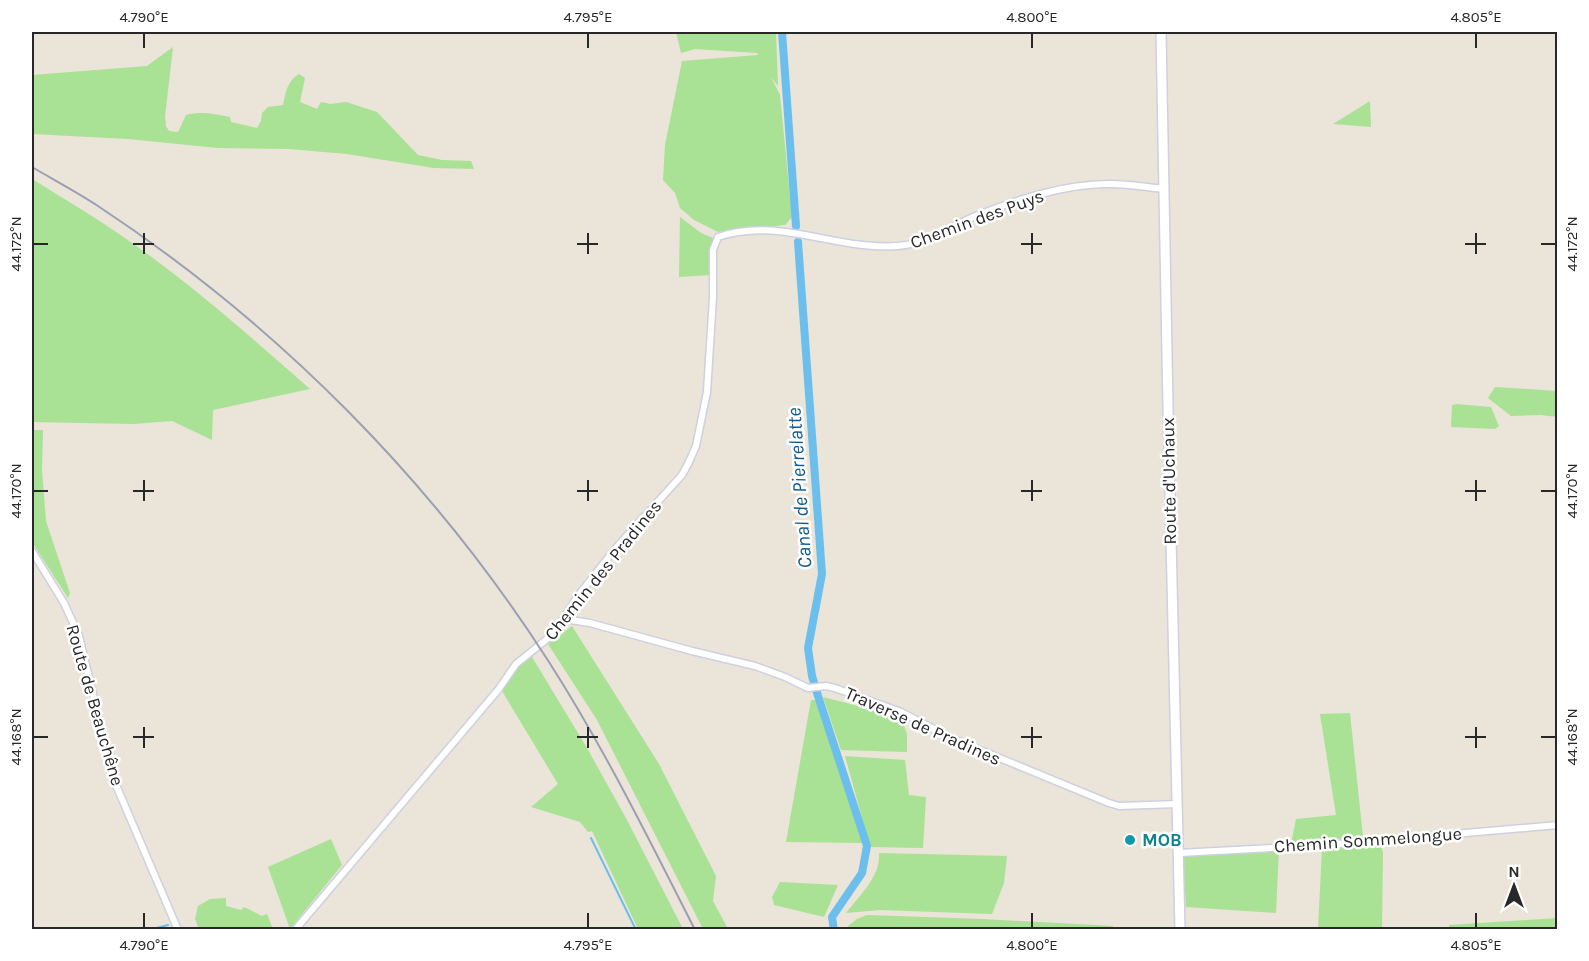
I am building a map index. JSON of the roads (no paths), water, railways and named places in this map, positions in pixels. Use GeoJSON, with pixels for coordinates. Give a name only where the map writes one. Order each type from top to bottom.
{"type":"FeatureCollection","features":[{"type":"Feature","properties":{"kind":"main road","name":"Route d'Uchaux"},"geometry":{"type":"LineString","coordinates":[[1161,32],[1180,930]]}},
{"type":"Feature","properties":{"kind":"street","name":"Chemin des Puys"},"geometry":{"type":"LineString","coordinates":[[718,237],[729,233],[781,231],[861,246],[900,246],[933,237],[994,209],[1065,188],[1108,184],[1165,189]]}},
{"type":"Feature","properties":{"kind":"street","name":"Chemin des Pradines"},"geometry":{"type":"LineString","coordinates":[[295,930],[493,697],[516,664],[546,640],[564,619],[581,592],[609,557],[688,464],[696,446],[707,392],[713,312],[713,250],[718,237]]}},
{"type":"Feature","properties":{"kind":"street","name":"Route de Beauchêne"},"geometry":{"type":"LineString","coordinates":[[32,551],[64,603],[79,636],[113,778],[178,930]]}},
{"type":"Feature","properties":{"kind":"street","name":"Traverse de Pradines"},"geometry":{"type":"LineString","coordinates":[[564,619],[590,623],[755,666],[802,686],[835,688],[901,712],[960,742],[1109,803],[1119,806],[1177,804]]}},
{"type":"Feature","properties":{"kind":"street","name":"Chemin Sommelongue"},"geometry":{"type":"LineString","coordinates":[[1179,854],[1328,845],[1557,825]]}},
{"type":"Feature","properties":{"kind":"waterway","name":"Canal de Pierrelatte"},"geometry":{"type":"LineString","coordinates":[[782,32],[796,226]]}},
{"type":"Feature","properties":{"kind":"waterway","name":"Canal de Pierrelatte"},"geometry":{"type":"LineString","coordinates":[[798,242],[822,574],[808,648],[812,676],[867,846],[862,873],[832,917],[834,930]]}},
{"type":"Feature","properties":{"kind":"waterway"},"geometry":{"type":"LineString","coordinates":[[591,838],[636,930]]}},
{"type":"Feature","properties":{"kind":"waterway"},"geometry":{"type":"LineString","coordinates":[[149,930],[168,925]]}},
{"type":"Feature","properties":{"kind":"railway"},"geometry":{"type":"LineString","coordinates":[[32,167],[98,206],[164,252],[228,302],[348,411],[403,470],[455,531],[504,595],[549,662],[607,761],[695,930]]}},
{"type":"Feature","properties":{"kind":"place","name":"MOB"},"geometry":{"type":"Point","coordinates":[1130,840]}}]}
